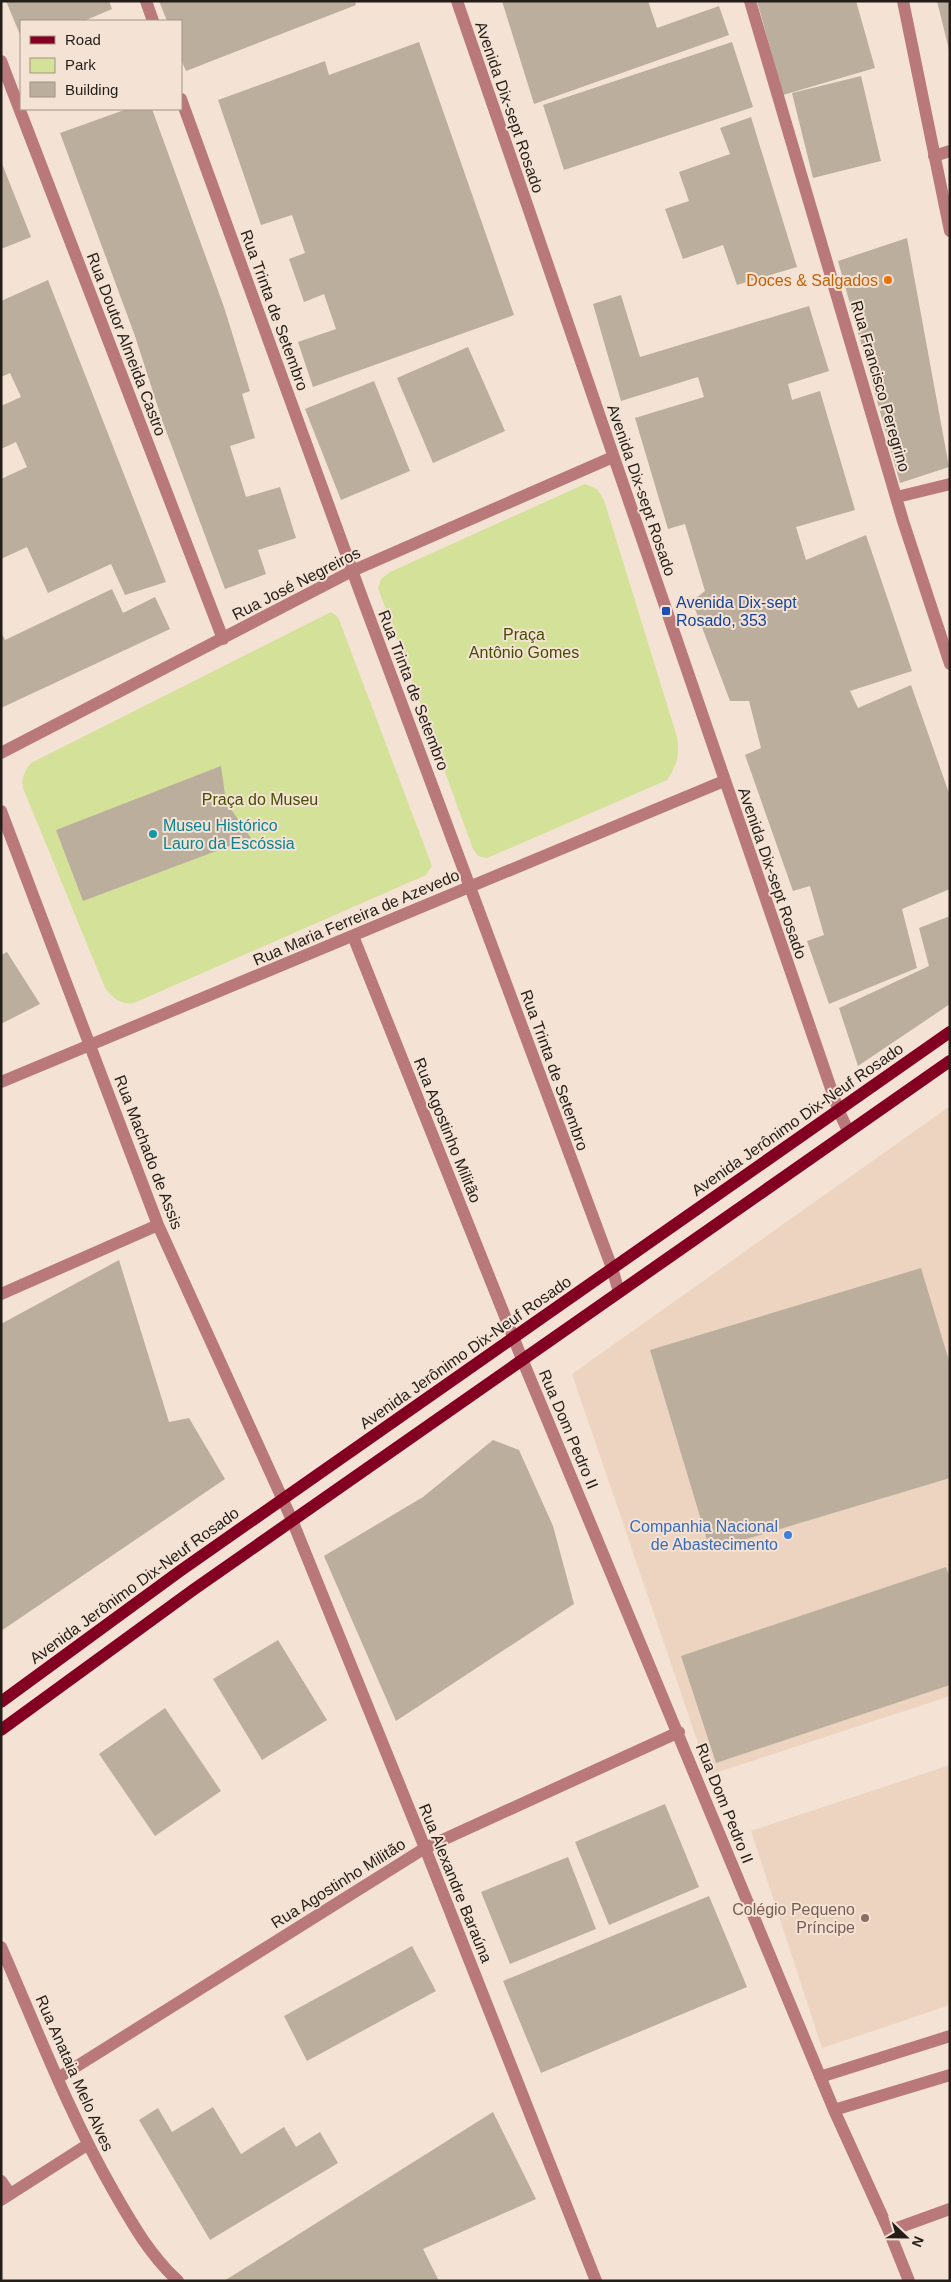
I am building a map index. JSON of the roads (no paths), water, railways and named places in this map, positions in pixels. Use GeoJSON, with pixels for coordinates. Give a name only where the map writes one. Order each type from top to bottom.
{"type":"FeatureCollection","features":[{"type":"Feature","properties":{"kind":"main road","name":"Avenida Jerônimo Dix-Neuf Rosado"},"geometry":{"type":"LineString","coordinates":[[1,1702],[180,1571],[950,1032]]}},
{"type":"Feature","properties":{"kind":"main road"},"geometry":{"type":"LineString","coordinates":[[1,1730],[292,1520],[950,1061]]}},
{"type":"Feature","properties":{"kind":"street"},"geometry":{"type":"LineString","coordinates":[[146,1],[153,20]]}},
{"type":"Feature","properties":{"kind":"street","name":"Avenida Dix-sept Rosado"},"geometry":{"type":"LineString","coordinates":[[457,1],[724,781],[838,1110],[848,1131]]}},
{"type":"Feature","properties":{"kind":"street","name":"Rua Francisco Peregrino"},"geometry":{"type":"LineString","coordinates":[[750,1],[897,497],[947,645],[950,664]]}},
{"type":"Feature","properties":{"kind":"street"},"geometry":{"type":"LineString","coordinates":[[903,1],[950,231]]}},
{"type":"Feature","properties":{"kind":"street","name":"Rua Doutor Almeida Castro"},"geometry":{"type":"LineString","coordinates":[[1,61],[222,639]]}},
{"type":"Feature","properties":{"kind":"street","name":"Rua Trinta de Setembro"},"geometry":{"type":"LineString","coordinates":[[182,102],[352,571],[612,1268],[619,1292]]}},
{"type":"Feature","properties":{"kind":"street"},"geometry":{"type":"LineString","coordinates":[[934,156],[950,151]]}},
{"type":"Feature","properties":{"kind":"street","name":"Rua José Negreiros"},"geometry":{"type":"LineString","coordinates":[[1,753],[352,571],[613,457]]}},
{"type":"Feature","properties":{"kind":"street"},"geometry":{"type":"LineString","coordinates":[[897,497],[950,484]]}},
{"type":"Feature","properties":{"kind":"street","name":"Rua Maria Ferreira de Azevedo"},"geometry":{"type":"LineString","coordinates":[[1,1082],[724,781]]}},
{"type":"Feature","properties":{"kind":"street","name":"Rua Machado de Assis"},"geometry":{"type":"LineString","coordinates":[[1,810],[158,1225],[283,1499]]}},
{"type":"Feature","properties":{"kind":"street","name":"Rua Agostinho Militão"},"geometry":{"type":"LineString","coordinates":[[353,936],[513,1337]]}},
{"type":"Feature","properties":{"kind":"street"},"geometry":{"type":"LineString","coordinates":[[1,1294],[158,1225]]}},
{"type":"Feature","properties":{"kind":"street","name":"Rua Dom Pedro II"},"geometry":{"type":"LineString","coordinates":[[513,1337],[679,1732],[820,2077],[889,2231],[908,2281]]}},
{"type":"Feature","properties":{"kind":"street","name":"Rua Alexandre Baraúna"},"geometry":{"type":"LineString","coordinates":[[283,1499],[426,1848],[596,2281]]}},
{"type":"Feature","properties":{"kind":"street","name":"Rua Agostinho Militão"},"geometry":{"type":"LineString","coordinates":[[58,2078],[426,1848],[679,1732]]}},
{"type":"Feature","properties":{"kind":"street","name":"Rua Anataia Melo Alves"},"geometry":{"type":"LineString","coordinates":[[1,1947],[87,2145],[140,2238],[163,2267],[178,2281]]}},
{"type":"Feature","properties":{"kind":"street"},"geometry":{"type":"LineString","coordinates":[[820,2077],[950,2036]]}},
{"type":"Feature","properties":{"kind":"street"},"geometry":{"type":"LineString","coordinates":[[834,2110],[950,2075]]}},
{"type":"Feature","properties":{"kind":"street"},"geometry":{"type":"LineString","coordinates":[[1,2181],[6,2197],[87,2145]]}},
{"type":"Feature","properties":{"kind":"street"},"geometry":{"type":"LineString","coordinates":[[889,2231],[950,2209]]}},
{"type":"Feature","properties":{"kind":"place","name":"Doces & Salgados"},"geometry":{"type":"Point","coordinates":[888,280]}},
{"type":"Feature","properties":{"kind":"place","name":"Avenida Dix-sept Rosado, 353"},"geometry":{"type":"Point","coordinates":[666,611]}},
{"type":"Feature","properties":{"kind":"place","name":"Museu Histórico Lauro da Escóssia"},"geometry":{"type":"Point","coordinates":[153,834]}},
{"type":"Feature","properties":{"kind":"place","name":"Companhia Nacional de Abastecimento"},"geometry":{"type":"Point","coordinates":[788,1535]}},
{"type":"Feature","properties":{"kind":"place","name":"Colégio Pequeno Príncipe"},"geometry":{"type":"Point","coordinates":[865,1918]}},
{"type":"Feature","properties":{"kind":"park label","name":"Praça Antônio Gomes"},"geometry":{"type":"Point","coordinates":[524,643]}},
{"type":"Feature","properties":{"kind":"park label","name":"Praça do Museu"},"geometry":{"type":"Point","coordinates":[260,799]}}]}
